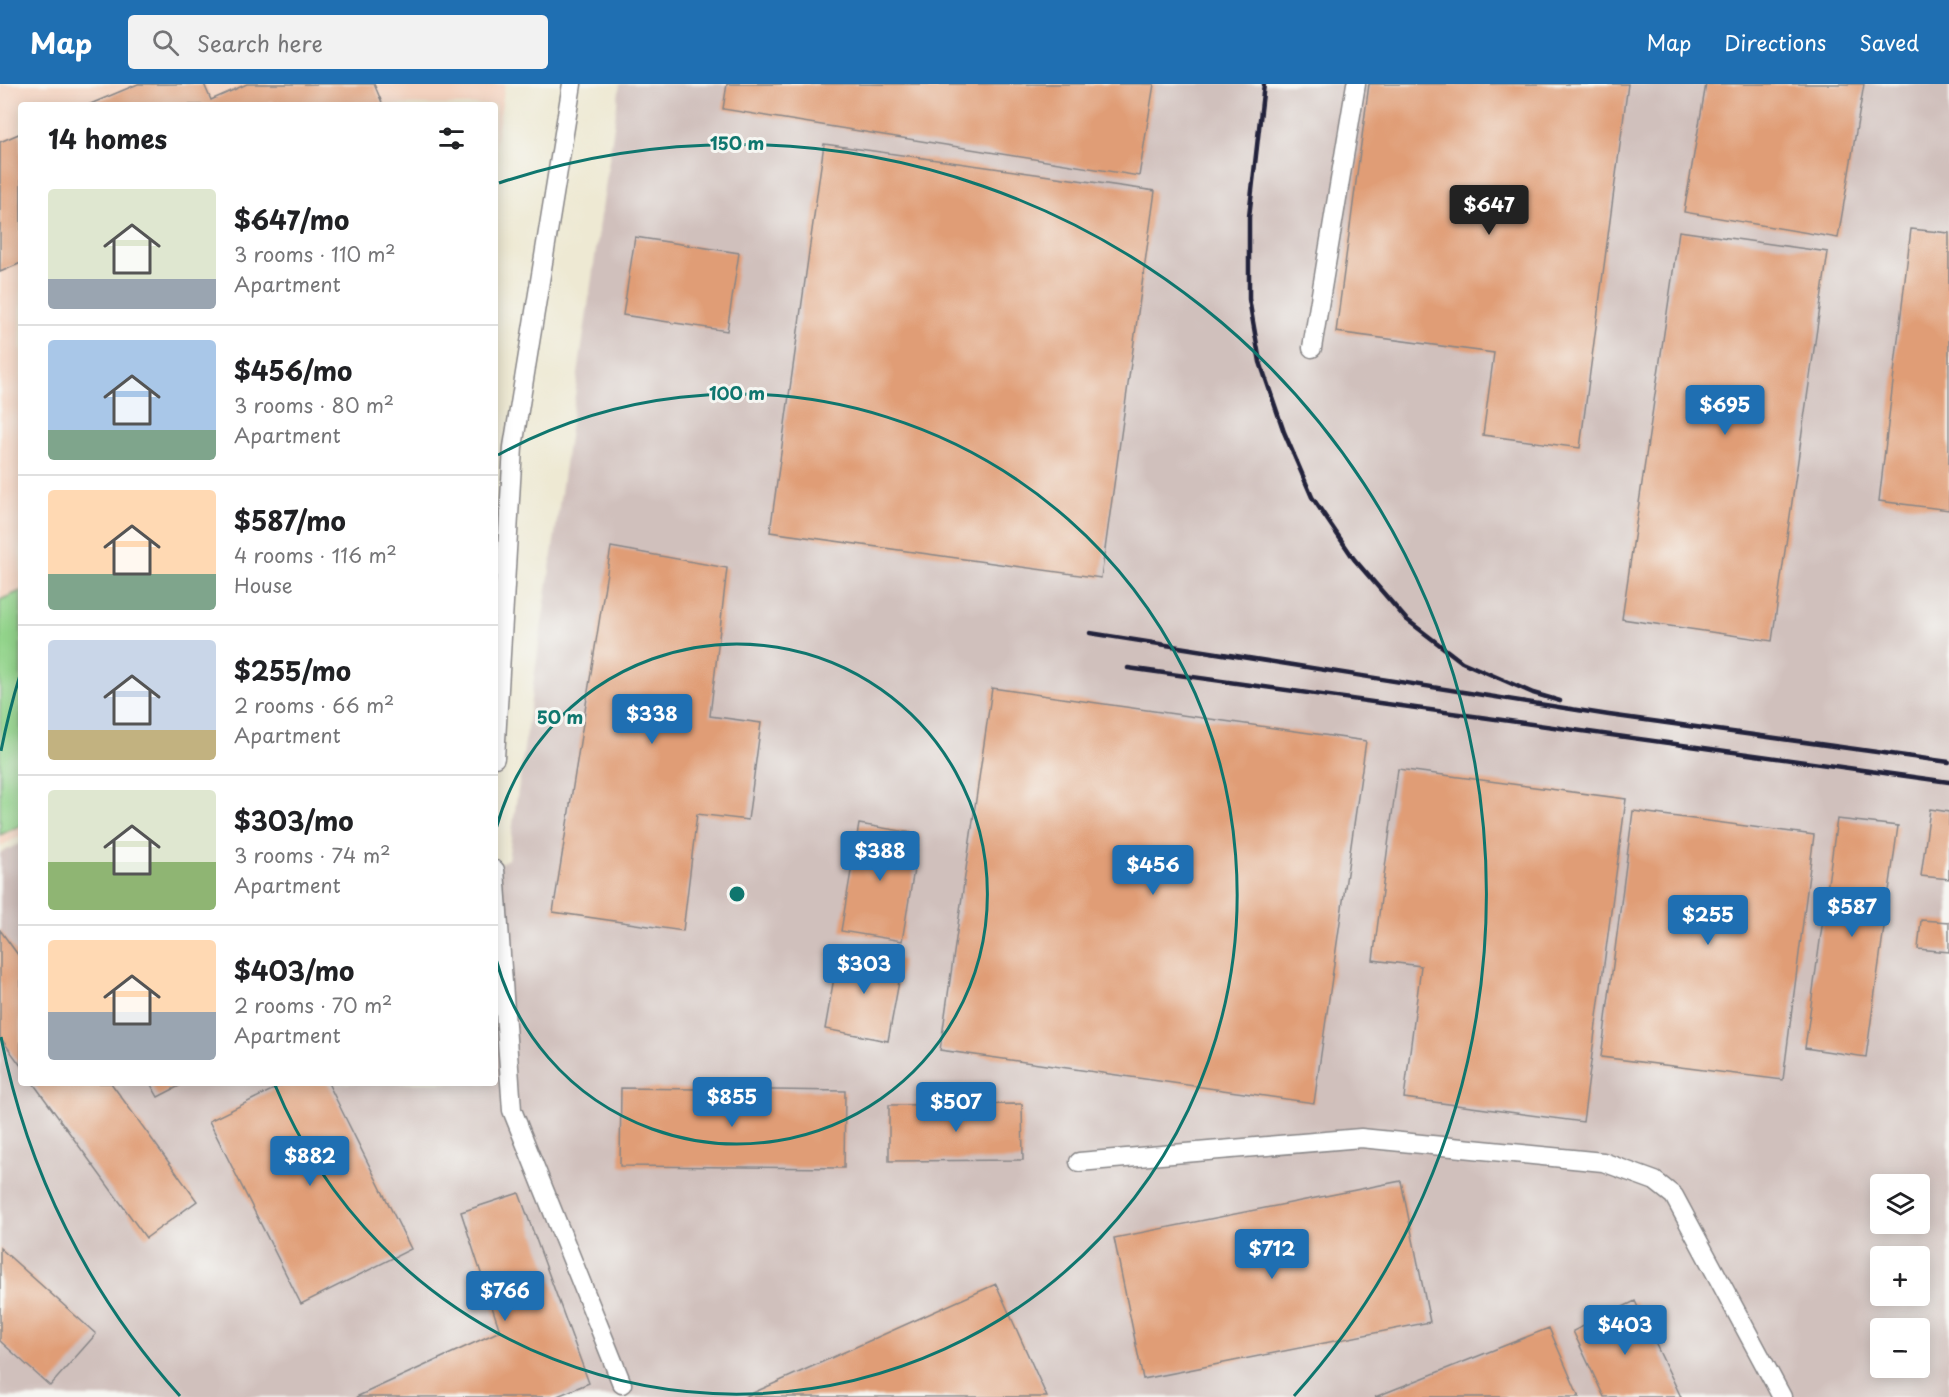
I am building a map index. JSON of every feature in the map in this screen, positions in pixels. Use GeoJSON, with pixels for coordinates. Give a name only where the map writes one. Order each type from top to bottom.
{"type":"FeatureCollection","features":[{"type":"Feature","properties":{"kind":"lane"},"geometry":{"type":"LineString","coordinates":[[498,706],[513,447],[572,84]]}},
{"type":"Feature","properties":{"kind":"lane"},"geometry":{"type":"LineString","coordinates":[[1312,348],[1356,84]]}},
{"type":"Feature","properties":{"kind":"lane"},"geometry":{"type":"LineString","coordinates":[[498,912],[512,1110],[622,1384]]}},
{"type":"Feature","properties":{"kind":"lane"},"geometry":{"type":"LineString","coordinates":[[1079,1162],[1361,1138],[1603,1162],[1655,1181],[1674,1196],[1782,1397]]}},
{"type":"Feature","properties":{"kind":"shaded area"},"geometry":{"type":"Polygon","coordinates":[[[0,84],[505,84],[498,127],[498,102],[18,102],[18,837],[0,846],[0,84]]]}},
{"type":"Feature","properties":{"kind":"shaded area"},"geometry":{"type":"Polygon","coordinates":[[[620,84],[1949,84],[1949,1397],[0,1397],[0,853],[18,844],[18,1086],[498,1086],[498,864],[508,859],[620,84]]]}},
{"type":"Feature","properties":{"kind":"green space"},"geometry":{"type":"Polygon","coordinates":[[[18,592],[18,826],[0,835],[0,600],[18,592]]]}},
{"type":"Feature","properties":{"kind":"building"},"geometry":{"type":"Polygon","coordinates":[[[138,84],[204,84],[211,100],[247,84],[374,84],[382,102],[272,101],[95,102],[138,84]]]}},
{"type":"Feature","properties":{"kind":"building"},"geometry":{"type":"Polygon","coordinates":[[[727,84],[1154,84],[1139,176],[723,109],[727,84]]]}},
{"type":"Feature","properties":{"kind":"building"},"geometry":{"type":"Polygon","coordinates":[[[1369,84],[1628,84],[1580,448],[1483,435],[1494,353],[1336,332],[1369,84]]]}},
{"type":"Feature","properties":{"kind":"building"},"geometry":{"type":"Polygon","coordinates":[[[1706,84],[1864,84],[1838,238],[1684,212],[1706,84]]]}},
{"type":"Feature","properties":{"kind":"building"},"geometry":{"type":"Polygon","coordinates":[[[18,134],[18,264],[0,272],[0,142],[18,134]]]}},
{"type":"Feature","properties":{"kind":"building"},"geometry":{"type":"Polygon","coordinates":[[[824,144],[1155,191],[1101,578],[770,532],[824,144]]]}},
{"type":"Feature","properties":{"kind":"building"},"geometry":{"type":"Polygon","coordinates":[[[1911,229],[1949,233],[1949,510],[1879,501],[1911,229]]]}},
{"type":"Feature","properties":{"kind":"building"},"geometry":{"type":"Polygon","coordinates":[[[1679,231],[1828,252],[1772,641],[1622,619],[1679,231]]]}},
{"type":"Feature","properties":{"kind":"building"},"geometry":{"type":"Polygon","coordinates":[[[635,237],[739,253],[727,331],[623,315],[635,237]]]}},
{"type":"Feature","properties":{"kind":"building"},"geometry":{"type":"Polygon","coordinates":[[[611,547],[727,568],[710,716],[761,723],[748,820],[697,814],[683,931],[553,912],[611,547]]]}},
{"type":"Feature","properties":{"kind":"building"},"geometry":{"type":"Polygon","coordinates":[[[992,688],[1366,741],[1314,1103],[940,1050],[992,688]]]}},
{"type":"Feature","properties":{"kind":"building"},"geometry":{"type":"Polygon","coordinates":[[[1398,769],[1626,799],[1583,1122],[1404,1098],[1421,966],[1373,960],[1398,769]]]}},
{"type":"Feature","properties":{"kind":"building"},"geometry":{"type":"Polygon","coordinates":[[[1930,809],[1949,812],[1949,879],[1921,876],[1930,809]]]}},
{"type":"Feature","properties":{"kind":"building"},"geometry":{"type":"Polygon","coordinates":[[[1633,811],[1814,835],[1783,1080],[1601,1057],[1633,811]]]}},
{"type":"Feature","properties":{"kind":"building"},"geometry":{"type":"Polygon","coordinates":[[[1837,819],[1898,826],[1866,1057],[1805,1048],[1837,819]]]}},
{"type":"Feature","properties":{"kind":"building"},"geometry":{"type":"Polygon","coordinates":[[[859,824],[920,834],[902,941],[841,931],[859,824]]]}},
{"type":"Feature","properties":{"kind":"building"},"geometry":{"type":"Polygon","coordinates":[[[1921,920],[1949,922],[1949,952],[1918,949],[1921,920]]]}},
{"type":"Feature","properties":{"kind":"building"},"geometry":{"type":"Polygon","coordinates":[[[0,930],[18,955],[18,1062],[0,1037],[0,930]]]}},
{"type":"Feature","properties":{"kind":"building"},"geometry":{"type":"Polygon","coordinates":[[[839,949],[903,960],[888,1041],[825,1029],[839,949]]]}},
{"type":"Feature","properties":{"kind":"building"},"geometry":{"type":"Polygon","coordinates":[[[35,1086],[113,1086],[197,1201],[146,1238],[35,1086]]]}},
{"type":"Feature","properties":{"kind":"building"},"geometry":{"type":"Polygon","coordinates":[[[152,1086],[179,1086],[158,1097],[152,1086]]]}},
{"type":"Feature","properties":{"kind":"building"},"geometry":{"type":"Polygon","coordinates":[[[280,1086],[330,1086],[411,1249],[301,1304],[209,1121],[280,1086]]]}},
{"type":"Feature","properties":{"kind":"building"},"geometry":{"type":"Polygon","coordinates":[[[621,1088],[845,1091],[844,1168],[620,1166],[621,1088]]]}},
{"type":"Feature","properties":{"kind":"building"},"geometry":{"type":"Polygon","coordinates":[[[1022,1104],[1023,1160],[889,1161],[889,1105],[1022,1104]]]}},
{"type":"Feature","properties":{"kind":"building"},"geometry":{"type":"Polygon","coordinates":[[[1401,1181],[1430,1322],[1143,1379],[1114,1238],[1401,1181]]]}},
{"type":"Feature","properties":{"kind":"building"},"geometry":{"type":"Polygon","coordinates":[[[519,1193],[589,1383],[555,1397],[356,1397],[500,1331],[461,1212],[519,1193]]]}},
{"type":"Feature","properties":{"kind":"building"},"geometry":{"type":"Polygon","coordinates":[[[0,1248],[96,1334],[50,1386],[0,1341],[0,1248]]]}},
{"type":"Feature","properties":{"kind":"building"},"geometry":{"type":"Polygon","coordinates":[[[996,1284],[1047,1397],[744,1397],[996,1284]]]}},
{"type":"Feature","properties":{"kind":"building"},"geometry":{"type":"Polygon","coordinates":[[[1635,1301],[1681,1397],[1604,1397],[1573,1331],[1635,1301]]]}},
{"type":"Feature","properties":{"kind":"building"},"geometry":{"type":"Polygon","coordinates":[[[1549,1328],[1579,1397],[1375,1397],[1549,1328]]]}},
{"type":"Feature","properties":{"kind":"railway"},"geometry":{"type":"LineString","coordinates":[[1264,84],[1249,217],[1249,299],[1260,362],[1284,432],[1312,497],[1354,559],[1406,619],[1462,662],[1533,693],[1560,701]]}},
{"type":"Feature","properties":{"kind":"railway"},"geometry":{"type":"LineString","coordinates":[[1090,633],[1609,715],[1949,762]]}},
{"type":"Feature","properties":{"kind":"railway"},"geometry":{"type":"LineString","coordinates":[[1128,668],[1949,782]]}}]}
